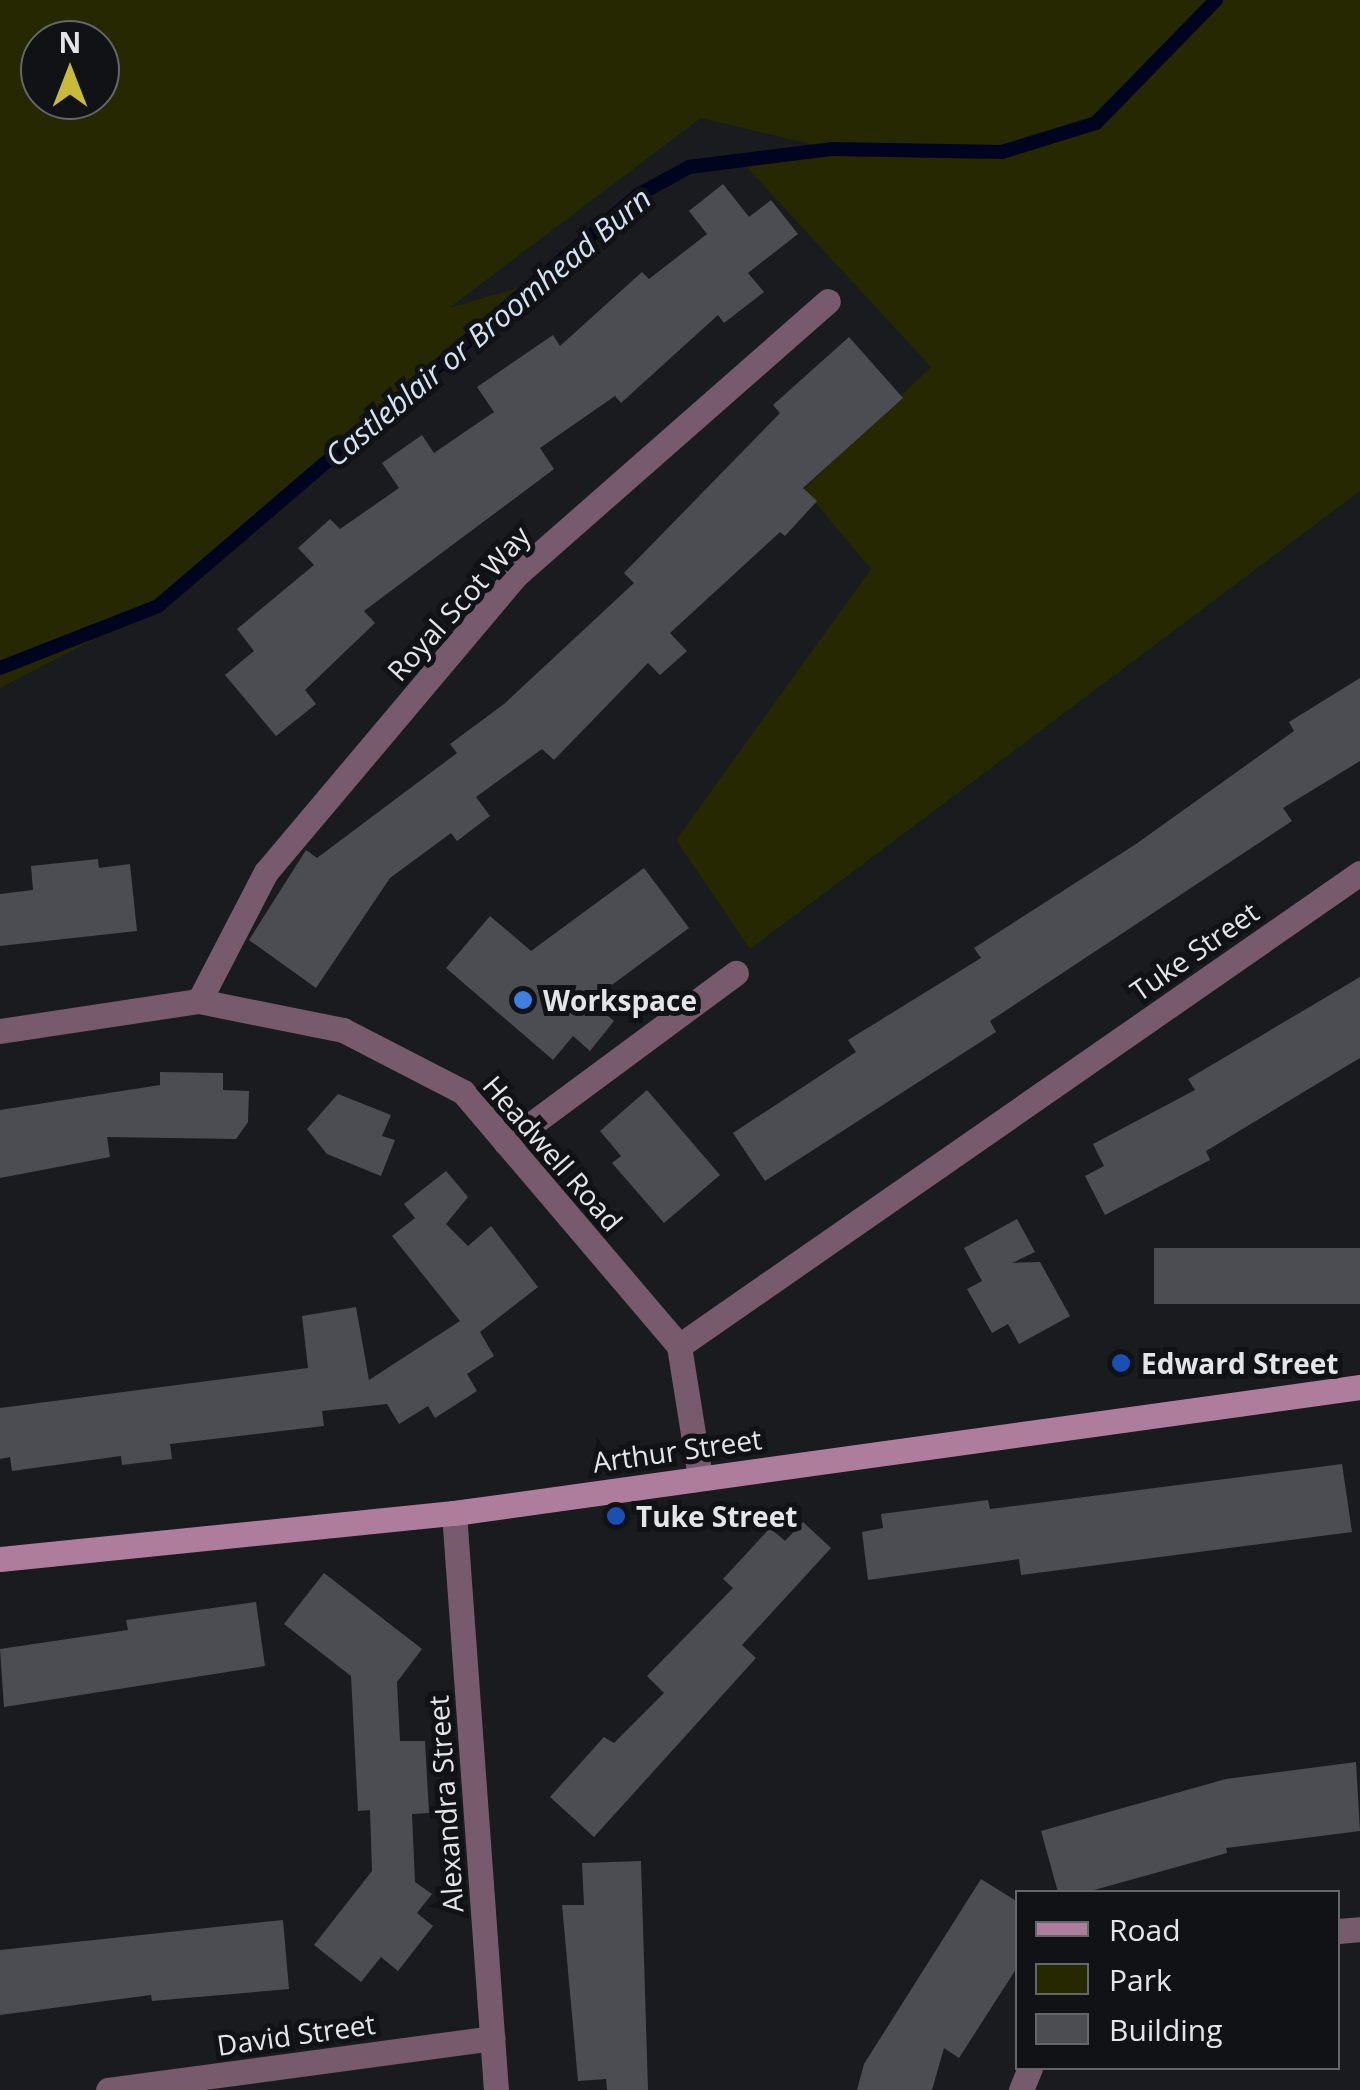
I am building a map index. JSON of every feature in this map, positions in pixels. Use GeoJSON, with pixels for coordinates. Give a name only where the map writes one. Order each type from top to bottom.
{"type":"FeatureCollection","features":[{"type":"Feature","properties":{"kind":"street","name":"Royal Scot Way"},"geometry":{"type":"LineString","coordinates":[[199,1001],[266,872],[516,575],[828,301]]}},
{"type":"Feature","properties":{"kind":"street","name":"Tuke Street"},"geometry":{"type":"LineString","coordinates":[[679,1346],[1360,872]]}},
{"type":"Feature","properties":{"kind":"street"},"geometry":{"type":"LineString","coordinates":[[506,1143],[736,973]]}},
{"type":"Feature","properties":{"kind":"street","name":"Headwell Road"},"geometry":{"type":"LineString","coordinates":[[0,1031],[199,1001],[343,1030],[463,1092],[679,1346]]}},
{"type":"Feature","properties":{"kind":"street"},"geometry":{"type":"LineString","coordinates":[[679,1346],[700,1477]]}},
{"type":"Feature","properties":{"kind":"street","name":"Arthur Street"},"geometry":{"type":"LineString","coordinates":[[0,1558],[454,1513],[1360,1388]]}},
{"type":"Feature","properties":{"kind":"street","name":"Alexandra Street"},"geometry":{"type":"LineString","coordinates":[[454,1513],[496,2090]]}},
{"type":"Feature","properties":{"kind":"street","name":"David Street"},"geometry":{"type":"LineString","coordinates":[[108,2090],[492,2038]]}},
{"type":"Feature","properties":{"kind":"green space"},"geometry":{"type":"Polygon","coordinates":[[[0,0],[1360,0],[1360,491],[750,949],[676,840],[871,569],[804,489],[931,367],[740,160],[827,148],[701,118],[449,308],[537,282],[158,606],[0,688],[0,0]]]}},
{"type":"Feature","properties":{"kind":"building"},"geometry":{"type":"Polygon","coordinates":[[[723,184],[749,217],[771,200],[798,234],[748,273],[764,292],[724,323],[718,315],[621,403],[615,396],[540,448],[554,469],[364,611],[375,623],[305,690],[316,704],[276,736],[225,675],[254,651],[237,629],[314,565],[298,548],[330,519],[340,529],[399,488],[382,463],[422,435],[434,453],[494,412],[477,387],[553,335],[560,346],[642,272],[649,279],[707,234],[689,211],[723,184]]]}},
{"type":"Feature","properties":{"kind":"building"},"geometry":{"type":"Polygon","coordinates":[[[849,337],[903,398],[803,488],[817,501],[785,536],[780,532],[670,633],[687,651],[660,675],[648,663],[554,760],[542,749],[476,797],[490,816],[457,841],[451,833],[390,878],[316,988],[249,940],[306,850],[317,858],[457,753],[450,744],[504,704],[634,583],[624,573],[780,413],[773,405],[849,337]]]}},
{"type":"Feature","properties":{"kind":"building"},"geometry":{"type":"Polygon","coordinates":[[[1360,678],[1360,761],[1283,808],[1292,821],[990,1021],[996,1032],[765,1181],[733,1133],[856,1052],[848,1040],[981,958],[974,948],[1136,844],[1294,731],[1289,722],[1360,678]]]}},
{"type":"Feature","properties":{"kind":"building"},"geometry":{"type":"Polygon","coordinates":[[[98,859],[99,868],[130,864],[137,931],[0,946],[0,894],[33,890],[31,866],[98,859]]]}},
{"type":"Feature","properties":{"kind":"building"},"geometry":{"type":"Polygon","coordinates":[[[644,868],[689,928],[590,1001],[614,1021],[590,1051],[573,1036],[553,1060],[446,968],[490,916],[531,951],[644,868]]]}},
{"type":"Feature","properties":{"kind":"building"},"geometry":{"type":"Polygon","coordinates":[[[1360,977],[1360,1058],[1206,1151],[1210,1160],[1105,1215],[1085,1176],[1104,1166],[1093,1144],[1195,1090],[1188,1079],[1360,977]]]}},
{"type":"Feature","properties":{"kind":"building"},"geometry":{"type":"Polygon","coordinates":[[[160,1072],[223,1073],[223,1090],[249,1091],[248,1122],[236,1139],[107,1137],[110,1157],[0,1178],[0,1110],[160,1085],[160,1072]]]}},
{"type":"Feature","properties":{"kind":"building"},"geometry":{"type":"Polygon","coordinates":[[[647,1090],[720,1175],[664,1223],[612,1163],[621,1156],[600,1131],[647,1090]]]}},
{"type":"Feature","properties":{"kind":"building"},"geometry":{"type":"Polygon","coordinates":[[[338,1094],[391,1115],[382,1136],[395,1140],[381,1176],[327,1154],[307,1129],[338,1094]]]}},
{"type":"Feature","properties":{"kind":"building"},"geometry":{"type":"Polygon","coordinates":[[[446,1171],[468,1197],[446,1224],[468,1246],[491,1226],[538,1287],[480,1332],[494,1356],[467,1374],[477,1391],[435,1418],[428,1406],[399,1424],[387,1404],[322,1411],[324,1426],[170,1444],[172,1459],[122,1465],[121,1456],[12,1471],[10,1457],[0,1459],[0,1408],[308,1368],[302,1316],[356,1307],[369,1380],[460,1321],[392,1236],[415,1218],[404,1204],[446,1171]]]}},
{"type":"Feature","properties":{"kind":"building"},"geometry":{"type":"Polygon","coordinates":[[[1017,1219],[1035,1252],[1012,1263],[1040,1262],[1070,1316],[1019,1344],[1008,1324],[992,1333],[967,1289],[982,1281],[964,1248],[1017,1219]]]}},
{"type":"Feature","properties":{"kind":"building"},"geometry":{"type":"Polygon","coordinates":[[[1154,1248],[1360,1248],[1360,1304],[1154,1304],[1154,1248]]]}},
{"type":"Feature","properties":{"kind":"building"},"geometry":{"type":"Polygon","coordinates":[[[1342,1464],[1352,1532],[1021,1575],[1019,1559],[868,1580],[862,1532],[883,1528],[881,1514],[988,1500],[990,1509],[1342,1464]]]}},
{"type":"Feature","properties":{"kind":"building"},"geometry":{"type":"Polygon","coordinates":[[[803,1522],[831,1548],[742,1645],[756,1658],[594,1837],[550,1797],[604,1737],[614,1743],[664,1693],[647,1676],[733,1588],[723,1579],[770,1528],[785,1541],[803,1522]]]}},
{"type":"Feature","properties":{"kind":"building"},"geometry":{"type":"Polygon","coordinates":[[[324,1573],[422,1649],[397,1682],[400,1741],[425,1741],[429,1813],[412,1814],[415,1882],[432,1894],[417,1913],[433,1926],[398,1971],[381,1957],[361,1982],[314,1945],[372,1871],[370,1810],[358,1811],[351,1676],[284,1624],[324,1573]]]}},
{"type":"Feature","properties":{"kind":"building"},"geometry":{"type":"Polygon","coordinates":[[[256,1602],[265,1666],[4,1707],[0,1649],[128,1630],[126,1620],[256,1602]]]}},
{"type":"Feature","properties":{"kind":"building"},"geometry":{"type":"Polygon","coordinates":[[[1356,1762],[1360,1831],[1226,1848],[1227,1853],[1094,1890],[1057,1890],[1041,1831],[1226,1779],[1356,1762]]]}},
{"type":"Feature","properties":{"kind":"building"},"geometry":{"type":"Polygon","coordinates":[[[641,1861],[648,2090],[607,2090],[606,2079],[578,2081],[562,1905],[584,1905],[582,1863],[641,1861]]]}},
{"type":"Feature","properties":{"kind":"building"},"geometry":{"type":"Polygon","coordinates":[[[981,1879],[1015,1900],[1015,1971],[959,2058],[944,2048],[932,2090],[857,2090],[864,2064],[981,1879]]]}},
{"type":"Feature","properties":{"kind":"building"},"geometry":{"type":"Polygon","coordinates":[[[283,1920],[289,1989],[152,2001],[151,1995],[0,2015],[0,1950],[283,1920]]]}},
{"type":"Feature","properties":{"kind":"waterway","name":"Castleblair or Broomhead Burn"},"geometry":{"type":"LineString","coordinates":[[0,668],[158,606],[638,195],[689,167],[831,149],[1002,152],[1096,123],[1216,0]]}},
{"type":"Feature","properties":{"kind":"place","name":"Workspace"},"geometry":{"type":"Point","coordinates":[523,1000]}},
{"type":"Feature","properties":{"kind":"place","name":"Edward Street"},"geometry":{"type":"Point","coordinates":[1121,1363]}},
{"type":"Feature","properties":{"kind":"place","name":"Tuke Street"},"geometry":{"type":"Point","coordinates":[616,1516]}}]}
